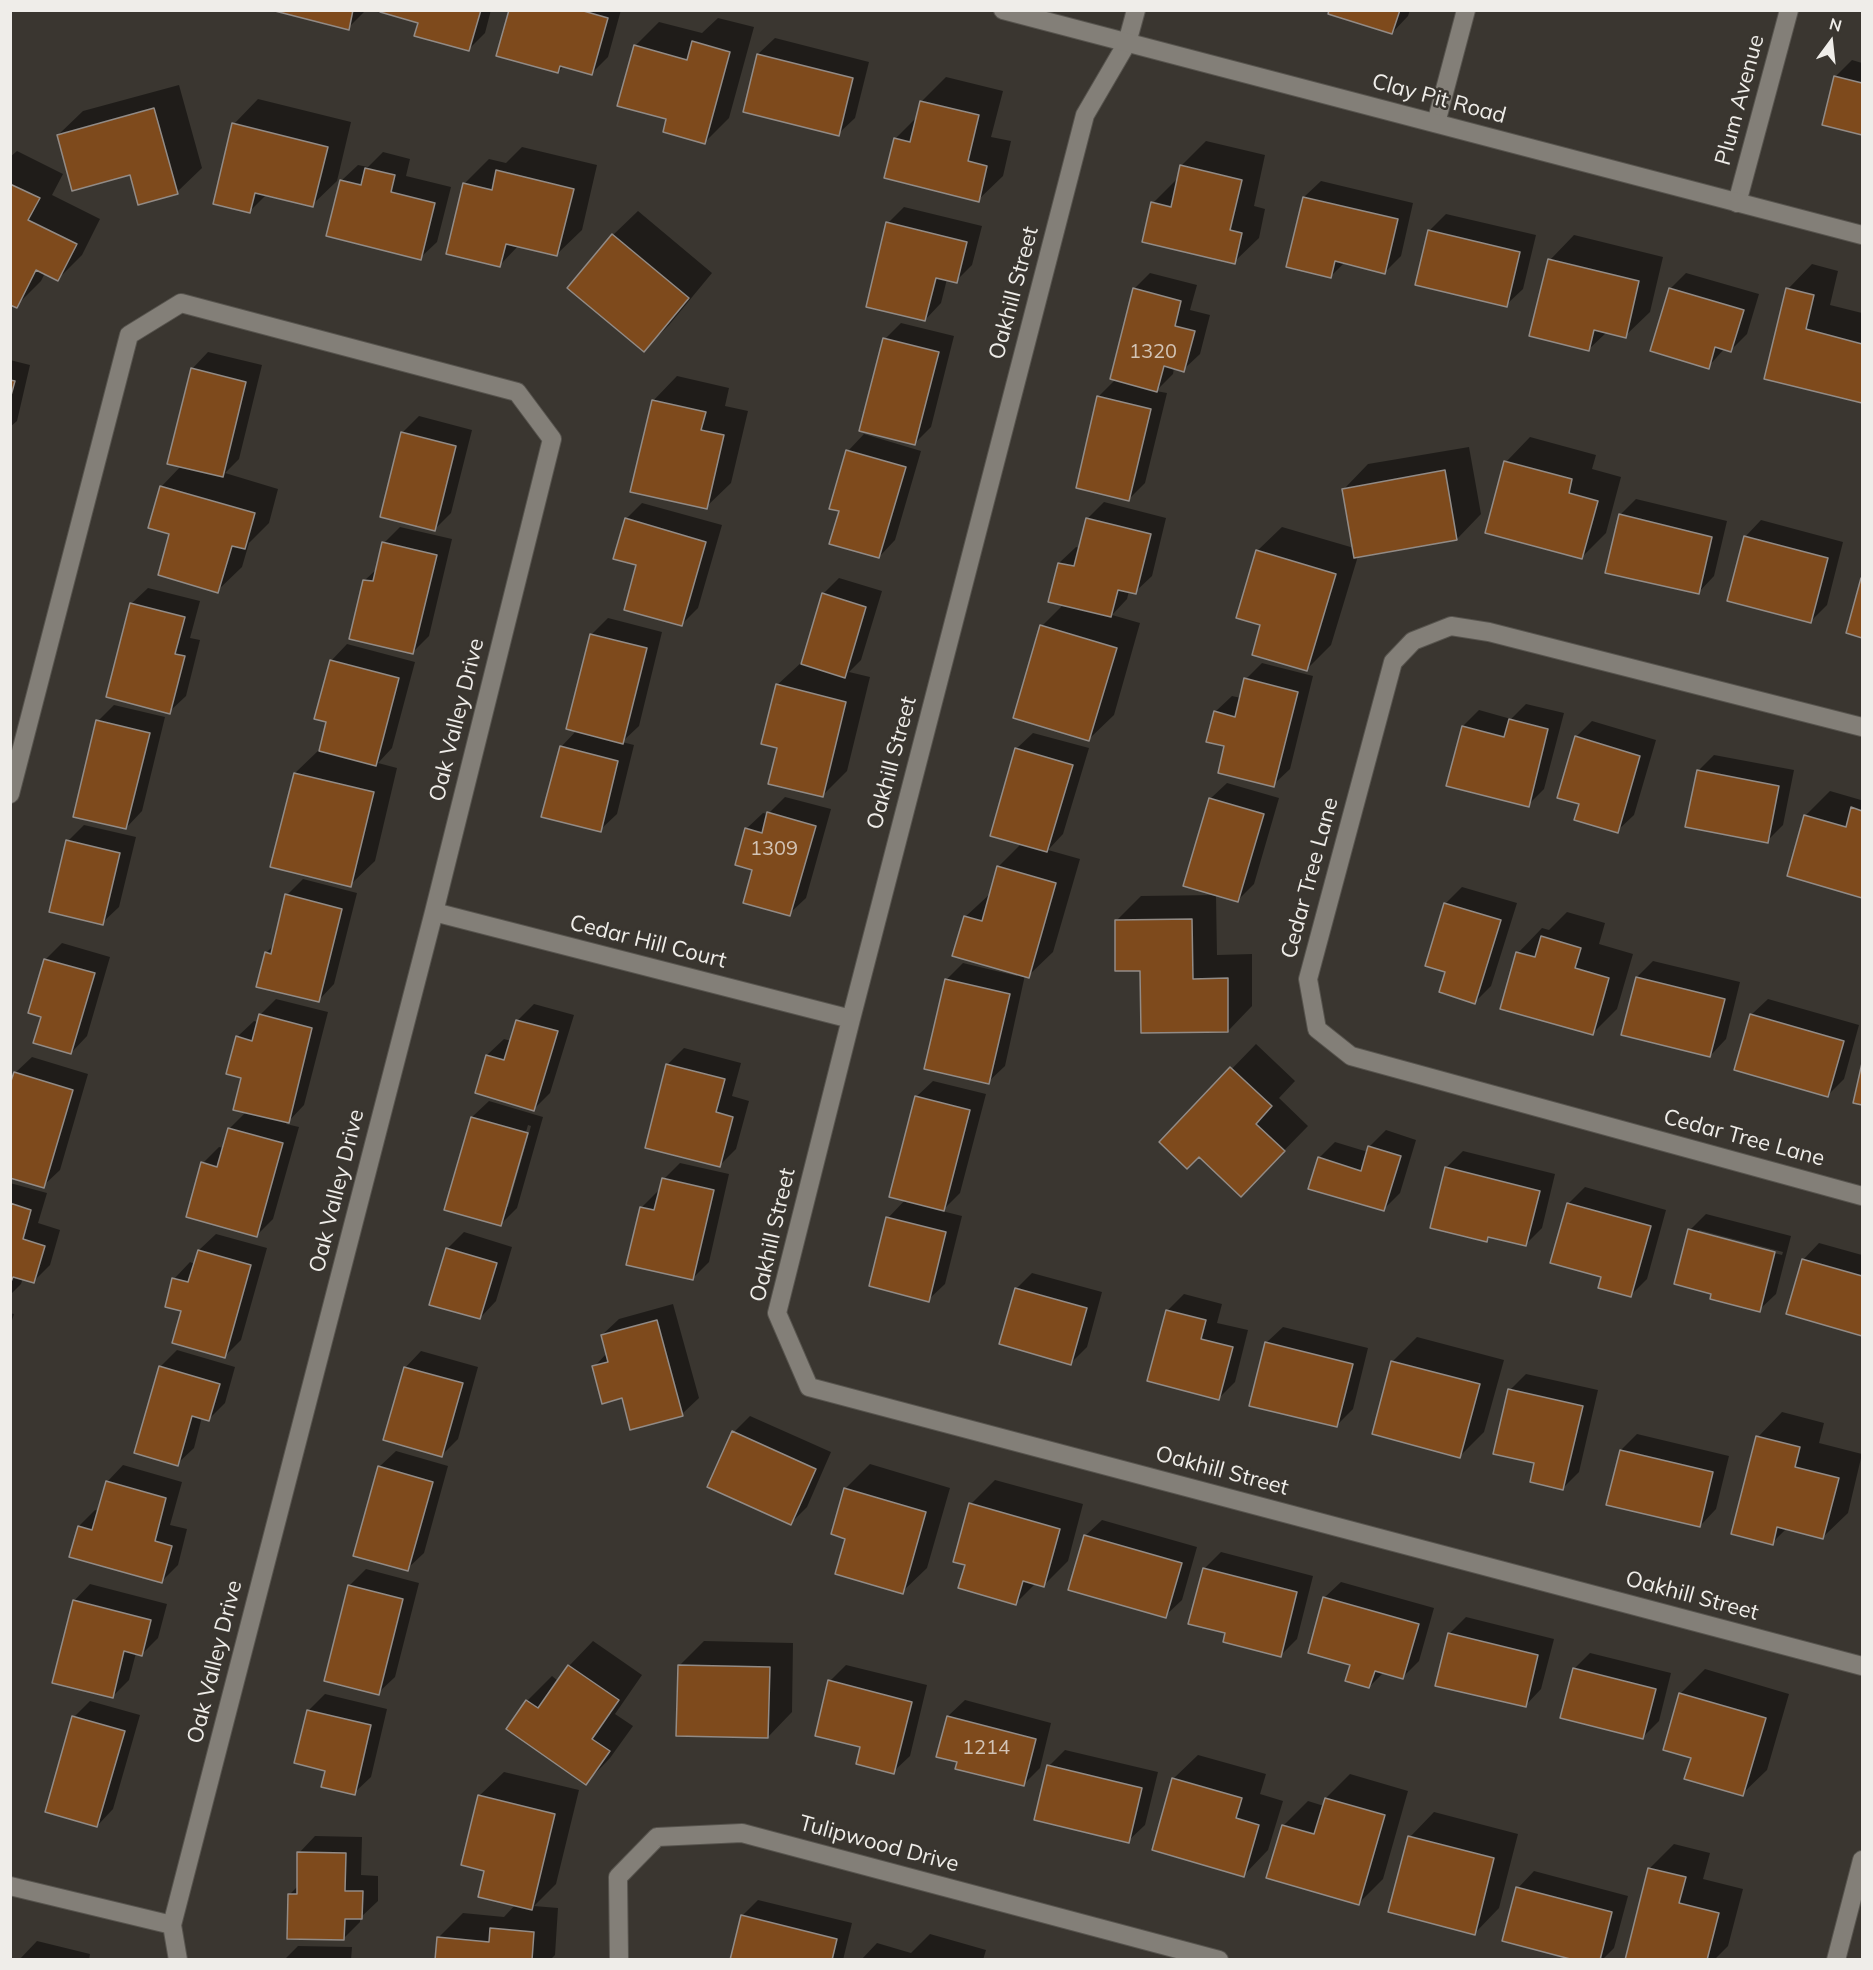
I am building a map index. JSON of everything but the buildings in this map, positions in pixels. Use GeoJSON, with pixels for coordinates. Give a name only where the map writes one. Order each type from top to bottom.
{"type":"FeatureCollection","features":[{"type":"Feature","properties":{"kind":"street","name":"Clay Pit Road"},"geometry":{"type":"LineString","coordinates":[[1002,10],[1863,235]]}},
{"type":"Feature","properties":{"kind":"street","name":"Oakhill Street"},"geometry":{"type":"LineString","coordinates":[[1136,10],[1127,43],[1085,115],[777,1313],[809,1387],[1863,1666]]}},
{"type":"Feature","properties":{"kind":"street"},"geometry":{"type":"LineString","coordinates":[[1436,123],[1466,10]]}},
{"type":"Feature","properties":{"kind":"street","name":"Plum Avenue"},"geometry":{"type":"LineString","coordinates":[[1737,203],[1789,10]]}},
{"type":"Feature","properties":{"kind":"street","name":"Oak Valley Drive"},"geometry":{"type":"LineString","coordinates":[[10,794],[129,335],[181,303],[517,392],[552,439],[434,912],[172,1924],[178,1959]]}},
{"type":"Feature","properties":{"kind":"street","name":"Cedar Tree Lane"},"geometry":{"type":"LineString","coordinates":[[1863,727],[1489,632],[1451,626],[1413,641],[1393,662],[1308,979],[1317,1029],[1351,1056],[1863,1196]]}},
{"type":"Feature","properties":{"kind":"street","name":"Cedar Hill Court"},"geometry":{"type":"LineString","coordinates":[[434,912],[851,1019]]}},
{"type":"Feature","properties":{"kind":"street","name":"Tulipwood Drive"},"geometry":{"type":"LineString","coordinates":[[620,1959],[618,1877],[657,1838],[742,1833],[1219,1959]]}},
{"type":"Feature","properties":{"kind":"street"},"geometry":{"type":"LineString","coordinates":[[1836,1959],[1863,1860]]}},
{"type":"Feature","properties":{"kind":"street"},"geometry":{"type":"LineString","coordinates":[[10,1886],[172,1924]]}}]}
